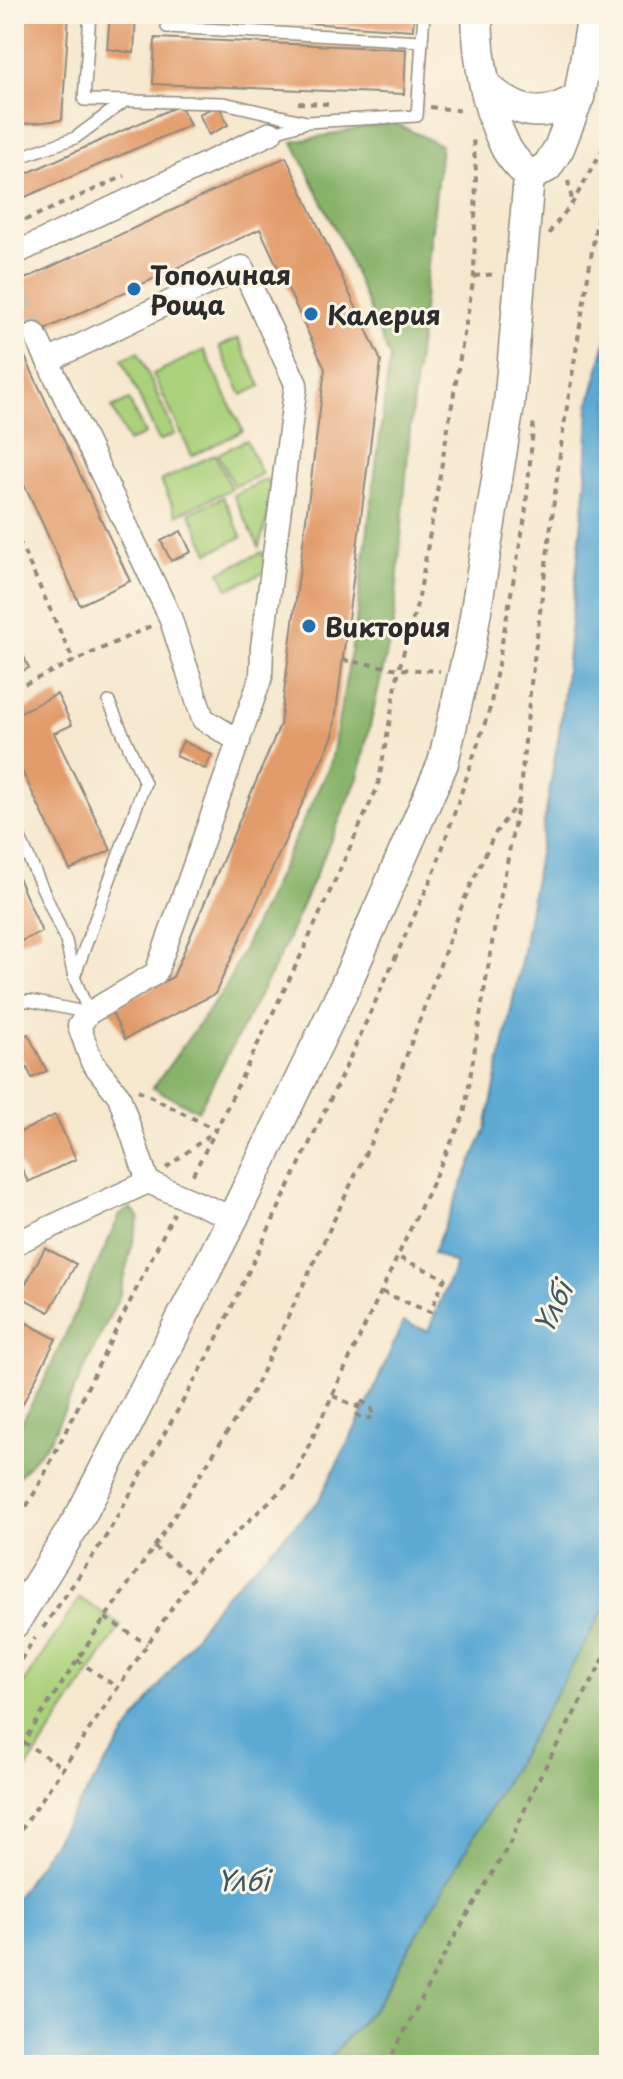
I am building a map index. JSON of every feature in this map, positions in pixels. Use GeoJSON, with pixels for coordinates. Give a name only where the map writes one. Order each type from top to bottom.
{"type":"FeatureCollection","features":[{"type":"Feature","properties":{"kind":"main road"},"geometry":{"type":"LineString","coordinates":[[14,1623],[81,1515],[233,1218],[342,993],[443,763],[464,674],[509,405],[529,177],[506,149],[485,85],[477,14]]}},
{"type":"Feature","properties":{"kind":"main road"},"geometry":{"type":"LineString","coordinates":[[529,177],[547,167],[553,158],[579,97],[593,14]]}},
{"type":"Feature","properties":{"kind":"main road"},"geometry":{"type":"LineString","coordinates":[[485,85],[514,107],[531,112],[548,112],[564,107],[579,97]]}},
{"type":"Feature","properties":{"kind":"street"},"geometry":{"type":"LineString","coordinates":[[14,254],[271,133]]}},
{"type":"Feature","properties":{"kind":"street"},"geometry":{"type":"LineString","coordinates":[[48,361],[242,267],[296,384],[262,647],[261,677],[156,973],[89,1013],[79,1026],[92,1062],[119,1096],[148,1182]]}},
{"type":"Feature","properties":{"kind":"street"},"geometry":{"type":"LineString","coordinates":[[35,334],[170,617],[203,719],[239,741]]}},
{"type":"Feature","properties":{"kind":"street"},"geometry":{"type":"LineString","coordinates":[[14,1244],[148,1182],[233,1218]]}},
{"type":"Feature","properties":{"kind":"lane"},"geometry":{"type":"LineString","coordinates":[[90,14],[84,100],[224,103],[307,122]]}},
{"type":"Feature","properties":{"kind":"lane"},"geometry":{"type":"LineString","coordinates":[[271,133],[307,122],[417,116],[424,14]]}},
{"type":"Feature","properties":{"kind":"lane"},"geometry":{"type":"LineString","coordinates":[[167,27],[422,41]]}},
{"type":"Feature","properties":{"kind":"lane"},"geometry":{"type":"LineString","coordinates":[[14,159],[75,138],[126,101]]}},
{"type":"Feature","properties":{"kind":"lane"},"geometry":{"type":"LineString","coordinates":[[74,977],[145,783],[109,702]]}},
{"type":"Feature","properties":{"kind":"lane"},"geometry":{"type":"LineString","coordinates":[[14,825],[66,941],[74,977],[89,1013]]}},
{"type":"Feature","properties":{"kind":"lane"},"geometry":{"type":"LineString","coordinates":[[14,1001],[31,1001],[89,1013]]}},
{"type":"Feature","properties":{"kind":"path"},"geometry":{"type":"LineString","coordinates":[[550,244],[551,230],[573,202],[609,138]]}},
{"type":"Feature","properties":{"kind":"path"},"geometry":{"type":"LineString","coordinates":[[14,1527],[38,1487],[216,1130],[378,786],[399,669],[419,597],[474,276],[476,171],[473,139]]}},
{"type":"Feature","properties":{"kind":"path"},"geometry":{"type":"LineString","coordinates":[[14,1840],[193,1576],[293,1479],[464,1115],[519,800],[562,438],[609,145]]}},
{"type":"Feature","properties":{"kind":"path"},"geometry":{"type":"LineString","coordinates":[[14,530],[74,662]]}},
{"type":"Feature","properties":{"kind":"path"},"geometry":{"type":"LineString","coordinates":[[14,689],[170,617]]}},
{"type":"Feature","properties":{"kind":"path"},"geometry":{"type":"LineString","coordinates":[[343,660],[496,679]]}},
{"type":"Feature","properties":{"kind":"path"},"geometry":{"type":"LineString","coordinates":[[14,1756],[154,1547],[253,1391],[387,1108],[464,900],[494,835],[519,800]]}},
{"type":"Feature","properties":{"kind":"path"},"geometry":{"type":"LineString","coordinates":[[131,1086],[216,1130]]}},
{"type":"Feature","properties":{"kind":"path"},"geometry":{"type":"LineString","coordinates":[[148,1182],[216,1130]]}},
{"type":"Feature","properties":{"kind":"path"},"geometry":{"type":"LineString","coordinates":[[382,1292],[430,1312],[445,1278],[397,1257]]}},
{"type":"Feature","properties":{"kind":"path"},"geometry":{"type":"LineString","coordinates":[[333,1396],[358,1407]]}},
{"type":"Feature","properties":{"kind":"path"},"geometry":{"type":"LineString","coordinates":[[361,1401],[371,1407],[375,1415],[364,1419],[355,1414],[358,1407],[361,1401]]}},
{"type":"Feature","properties":{"kind":"path"},"geometry":{"type":"LineString","coordinates":[[154,1547],[193,1576]]}},
{"type":"Feature","properties":{"kind":"path"},"geometry":{"type":"LineString","coordinates":[[105,1618],[147,1644]]}},
{"type":"Feature","properties":{"kind":"path"},"geometry":{"type":"LineString","coordinates":[[387,2065],[448,1948],[509,1845],[536,1784],[609,1649]]}},
{"type":"Feature","properties":{"kind":"path"},"geometry":{"type":"LineString","coordinates":[[76,1660],[118,1688]]}},
{"type":"Feature","properties":{"kind":"path"},"geometry":{"type":"LineString","coordinates":[[23,1742],[64,1768]]}},
{"type":"Feature","properties":{"kind":"green space"},"geometry":{"type":"Polygon","coordinates":[[[392,122],[441,145],[410,428],[394,621],[358,778],[279,958],[198,1111],[153,1088],[226,986],[331,762],[355,629],[390,358],[340,238],[293,142],[392,122]]]}},
{"type":"Feature","properties":{"kind":"green space"},"geometry":{"type":"Polygon","coordinates":[[[238,338],[261,386],[242,395],[219,347],[238,338]]]}},
{"type":"Feature","properties":{"kind":"green space"},"geometry":{"type":"Polygon","coordinates":[[[204,350],[243,431],[192,456],[153,374],[204,350]]]}},
{"type":"Feature","properties":{"kind":"green space"},"geometry":{"type":"Polygon","coordinates":[[[138,352],[175,434],[159,441],[122,359],[138,352]]]}},
{"type":"Feature","properties":{"kind":"green space"},"geometry":{"type":"Polygon","coordinates":[[[129,400],[145,434],[128,442],[112,408],[129,400]]]}},
{"type":"Feature","properties":{"kind":"green space"},"geometry":{"type":"Polygon","coordinates":[[[246,440],[262,474],[234,487],[218,454],[246,440]]]}},
{"type":"Feature","properties":{"kind":"green space"},"geometry":{"type":"Polygon","coordinates":[[[215,454],[231,489],[177,515],[161,481],[215,454]]]}},
{"type":"Feature","properties":{"kind":"green space"},"geometry":{"type":"Polygon","coordinates":[[[267,479],[274,494],[259,547],[233,495],[267,479]]]}},
{"type":"Feature","properties":{"kind":"green space"},"geometry":{"type":"Polygon","coordinates":[[[223,497],[242,537],[209,553],[190,513],[223,497]]]}},
{"type":"Feature","properties":{"kind":"green space"},"geometry":{"type":"Polygon","coordinates":[[[262,552],[270,570],[228,589],[220,572],[262,552]]]}},
{"type":"Feature","properties":{"kind":"green space"},"geometry":{"type":"Polygon","coordinates":[[[130,1208],[139,1217],[119,1297],[50,1440],[14,1482],[14,1437],[45,1379],[120,1215],[130,1208]]]}},
{"type":"Feature","properties":{"kind":"green space"},"geometry":{"type":"Polygon","coordinates":[[[80,1598],[121,1625],[14,1788],[14,1698],[80,1598]]]}},
{"type":"Feature","properties":{"kind":"green space"},"geometry":{"type":"Polygon","coordinates":[[[609,1601],[609,2040],[597,2065],[323,2065],[378,2003],[609,1601]]]}},
{"type":"Feature","properties":{"kind":"water","name":"Үлбі"},"geometry":{"type":"Polygon","coordinates":[[[609,330],[609,1601],[378,2003],[323,2065],[14,2065],[14,1901],[135,1720],[219,1602],[318,1502],[369,1401],[403,1322],[428,1331],[456,1264],[433,1253],[486,1128],[521,962],[560,727],[586,482],[589,405],[609,330]]]}},
{"type":"Feature","properties":{"kind":"building"},"geometry":{"type":"Polygon","coordinates":[[[14,14],[69,14],[62,120],[14,125],[14,14]]]}},
{"type":"Feature","properties":{"kind":"building"},"geometry":{"type":"Polygon","coordinates":[[[110,14],[136,14],[134,53],[107,49],[110,14]]]}},
{"type":"Feature","properties":{"kind":"building"},"geometry":{"type":"Polygon","coordinates":[[[197,14],[414,14],[413,30],[197,14]]]}},
{"type":"Feature","properties":{"kind":"building"},"geometry":{"type":"Polygon","coordinates":[[[155,38],[406,49],[404,94],[153,84],[155,38]]]}},
{"type":"Feature","properties":{"kind":"building"},"geometry":{"type":"Polygon","coordinates":[[[180,105],[190,125],[14,202],[14,179],[180,105]]]}},
{"type":"Feature","properties":{"kind":"building"},"geometry":{"type":"Polygon","coordinates":[[[219,105],[228,125],[209,135],[199,114],[219,105]]]}},
{"type":"Feature","properties":{"kind":"building"},"geometry":{"type":"Polygon","coordinates":[[[286,157],[381,361],[333,736],[215,994],[125,1039],[110,1009],[173,977],[280,725],[325,369],[260,229],[18,342],[130,581],[80,605],[14,462],[14,284],[286,157]]]}},
{"type":"Feature","properties":{"kind":"building"},"geometry":{"type":"Polygon","coordinates":[[[181,531],[191,552],[171,561],[161,541],[181,531]]]}},
{"type":"Feature","properties":{"kind":"building"},"geometry":{"type":"Polygon","coordinates":[[[14,635],[29,668],[14,675],[14,635]]]}},
{"type":"Feature","properties":{"kind":"building"},"geometry":{"type":"Polygon","coordinates":[[[57,694],[72,725],[54,733],[111,850],[70,870],[14,755],[14,715],[57,694]]]}},
{"type":"Feature","properties":{"kind":"building"},"geometry":{"type":"Polygon","coordinates":[[[183,741],[212,755],[205,769],[176,756],[183,741]]]}},
{"type":"Feature","properties":{"kind":"building"},"geometry":{"type":"Polygon","coordinates":[[[18,878],[42,932],[14,944],[14,879],[18,878]]]}},
{"type":"Feature","properties":{"kind":"building"},"geometry":{"type":"Polygon","coordinates":[[[14,1006],[22,1017],[14,1020],[14,1006]]]}},
{"type":"Feature","properties":{"kind":"building"},"geometry":{"type":"Polygon","coordinates":[[[28,1034],[47,1071],[32,1078],[14,1042],[28,1034]]]}},
{"type":"Feature","properties":{"kind":"building"},"geometry":{"type":"Polygon","coordinates":[[[55,1115],[76,1159],[28,1182],[14,1152],[14,1135],[55,1115]]]}},
{"type":"Feature","properties":{"kind":"building"},"geometry":{"type":"Polygon","coordinates":[[[45,1248],[76,1264],[49,1312],[19,1296],[45,1248]]]}},
{"type":"Feature","properties":{"kind":"building"},"geometry":{"type":"Polygon","coordinates":[[[14,1316],[56,1339],[14,1421],[14,1316]]]}},
{"type":"Feature","properties":{"kind":"tunnel"},"geometry":{"type":"LineString","coordinates":[[14,291],[35,334]]}},
{"type":"Feature","properties":{"kind":"place","name":"Тополиная Роща"},"geometry":{"type":"Point","coordinates":[134,289]}},
{"type":"Feature","properties":{"kind":"place","name":"Калерия"},"geometry":{"type":"Point","coordinates":[311,314]}},
{"type":"Feature","properties":{"kind":"place","name":"Виктория"},"geometry":{"type":"Point","coordinates":[309,626]}}]}
